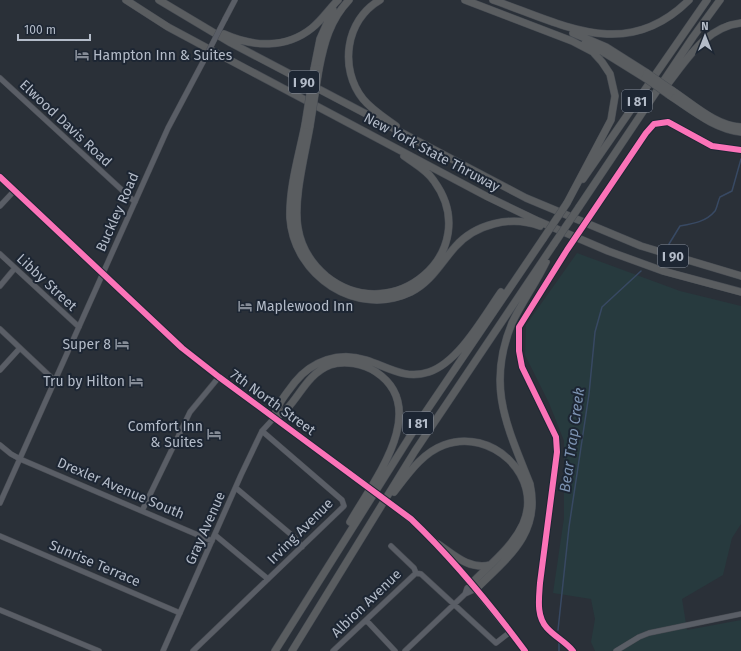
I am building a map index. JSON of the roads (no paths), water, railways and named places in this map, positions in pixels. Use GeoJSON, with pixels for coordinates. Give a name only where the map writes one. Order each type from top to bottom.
{"type":"FeatureCollection","features":[{"type":"Feature","properties":{"kind":"highway","name":"New York State Thruway"},"geometry":{"type":"LineString","coordinates":[[126,0],[168,27],[486,196],[538,221],[608,251],[663,271],[741,292]]}},
{"type":"Feature","properties":{"kind":"highway","name":"New York State Thruway"},"geometry":{"type":"LineString","coordinates":[[159,0],[231,43],[526,198],[641,246],[741,276]]}},
{"type":"Feature","properties":{"kind":"highway"},"geometry":{"type":"LineString","coordinates":[[188,18],[237,40],[256,44],[274,44],[288,41],[313,27],[339,0]]}},
{"type":"Feature","properties":{"kind":"highway"},"geometry":{"type":"LineString","coordinates":[[339,0],[323,30],[307,126],[292,196],[292,228],[297,247],[306,263],[325,282],[345,294],[371,300],[386,300],[411,292],[432,277],[463,239],[475,231],[491,224],[518,222],[535,224],[608,251]]}},
{"type":"Feature","properties":{"kind":"highway"},"geometry":{"type":"LineString","coordinates":[[317,69],[331,25],[349,0]]}},
{"type":"Feature","properties":{"kind":"highway"},"geometry":{"type":"LineString","coordinates":[[380,0],[369,8],[355,27],[350,40],[348,55],[352,81],[364,100],[378,113],[421,144]]}},
{"type":"Feature","properties":{"kind":"highway"},"geometry":{"type":"LineString","coordinates":[[459,0],[475,4]]}},
{"type":"Feature","properties":{"kind":"highway"},"geometry":{"type":"LineString","coordinates":[[465,0],[572,41],[593,52],[610,74],[615,96],[611,120],[567,203]]}},
{"type":"Feature","properties":{"kind":"highway"},"geometry":{"type":"LineString","coordinates":[[493,0],[589,33],[616,35],[649,27],[665,20],[688,0]]}},
{"type":"Feature","properties":{"kind":"highway","name":"I 81"},"geometry":{"type":"LineString","coordinates":[[274,651],[420,419],[707,0]]}},
{"type":"Feature","properties":{"kind":"highway","name":"I 81"},"geometry":{"type":"LineString","coordinates":[[292,651],[372,518],[415,451],[634,124],[720,0]]}},
{"type":"Feature","properties":{"kind":"highway"},"geometry":{"type":"LineString","coordinates":[[546,19],[566,31],[606,47],[719,127],[728,131],[741,132]]}},
{"type":"Feature","properties":{"kind":"highway"},"geometry":{"type":"LineString","coordinates":[[634,124],[706,38],[719,28],[729,24],[741,23]]}},
{"type":"Feature","properties":{"kind":"highway"},"geometry":{"type":"LineString","coordinates":[[543,30],[582,42],[600,50],[646,76]]}},
{"type":"Feature","properties":{"kind":"highway"},"geometry":{"type":"LineString","coordinates":[[671,93],[718,121],[728,125],[741,127]]}},
{"type":"Feature","properties":{"kind":"highway"},"geometry":{"type":"LineString","coordinates":[[307,126],[298,200],[297,217],[300,237],[311,260],[329,279],[348,290],[371,295],[398,292],[421,279],[431,270],[439,259],[448,234],[447,211],[444,199],[433,179],[423,169],[383,141]]}},
{"type":"Feature","properties":{"kind":"highway"},"geometry":{"type":"LineString","coordinates":[[474,587],[517,546],[528,530],[532,517],[532,494],[530,484],[508,430],[499,384],[501,360],[513,323],[539,276],[554,244]]}},
{"type":"Feature","properties":{"kind":"highway"},"geometry":{"type":"LineString","coordinates":[[274,418],[276,408],[303,373],[324,360],[347,357],[361,358],[391,371],[410,375],[429,372],[440,367],[452,357],[519,267],[532,254]]}},
{"type":"Feature","properties":{"kind":"highway"},"geometry":{"type":"LineString","coordinates":[[274,418],[284,414],[307,381],[315,373],[332,364],[356,364],[371,368],[391,386],[400,408],[400,425],[393,446],[309,595]]}},
{"type":"Feature","properties":{"kind":"highway"},"geometry":{"type":"LineString","coordinates":[[372,518],[420,460],[431,452],[452,442],[464,441],[485,444],[501,452],[519,472],[525,486],[527,503],[523,524],[517,535],[490,564],[474,587]]}},
{"type":"Feature","properties":{"kind":"highway"},"geometry":{"type":"LineString","coordinates":[[438,544],[471,565],[484,566],[490,564]]}},
{"type":"Feature","properties":{"kind":"street","name":"Buckley Road"},"geometry":{"type":"LineString","coordinates":[[0,503],[168,128],[235,0]]}},
{"type":"Feature","properties":{"kind":"street","name":"Elwood Davis Road"},"geometry":{"type":"LineString","coordinates":[[0,78],[135,202]]}},
{"type":"Feature","properties":{"kind":"street","name":"7th North Street"},"geometry":{"type":"LineString","coordinates":[[0,177],[168,336],[219,377],[399,510],[438,544],[525,651]]}},
{"type":"Feature","properties":{"kind":"street"},"geometry":{"type":"LineString","coordinates":[[0,206],[14,191]]}},
{"type":"Feature","properties":{"kind":"street","name":"Libby Street"},"geometry":{"type":"LineString","coordinates":[[0,254],[78,327]]}},
{"type":"Feature","properties":{"kind":"street"},"geometry":{"type":"LineString","coordinates":[[0,286],[15,268]]}},
{"type":"Feature","properties":{"kind":"street"},"geometry":{"type":"LineString","coordinates":[[0,329],[55,381]]}},
{"type":"Feature","properties":{"kind":"street"},"geometry":{"type":"LineString","coordinates":[[0,370],[20,348]]}},
{"type":"Feature","properties":{"kind":"street"},"geometry":{"type":"LineString","coordinates":[[142,511],[190,412],[219,377]]}},
{"type":"Feature","properties":{"kind":"street","name":"Gray Avenue"},"geometry":{"type":"LineString","coordinates":[[163,651],[241,475],[262,431],[274,418]]}},
{"type":"Feature","properties":{"kind":"street","name":"Irving Avenue"},"geometry":{"type":"LineString","coordinates":[[194,651],[342,509],[344,502],[262,431]]}},
{"type":"Feature","properties":{"kind":"street","name":"Drexler Avenue South"},"geometry":{"type":"LineString","coordinates":[[0,445],[20,459],[142,511],[214,538],[268,579]]}},
{"type":"Feature","properties":{"kind":"street"},"geometry":{"type":"LineString","coordinates":[[236,488],[288,532],[302,546]]}},
{"type":"Feature","properties":{"kind":"street","name":"Sunrise Terrace"},"geometry":{"type":"LineString","coordinates":[[0,536],[180,613]]}},
{"type":"Feature","properties":{"kind":"street"},"geometry":{"type":"LineString","coordinates":[[391,546],[414,568],[416,573],[421,574],[496,643],[510,632]]}},
{"type":"Feature","properties":{"kind":"street","name":"Albion Avenue"},"geometry":{"type":"LineString","coordinates":[[333,651],[412,574],[416,573]]}},
{"type":"Feature","properties":{"kind":"street"},"geometry":{"type":"LineString","coordinates":[[405,651],[474,587]]}},
{"type":"Feature","properties":{"kind":"street"},"geometry":{"type":"LineString","coordinates":[[0,610],[98,651]]}},
{"type":"Feature","properties":{"kind":"street"},"geometry":{"type":"LineString","coordinates":[[616,651],[649,632],[741,614]]}},
{"type":"Feature","properties":{"kind":"street"},"geometry":{"type":"LineString","coordinates":[[366,620],[395,651]]}},
{"type":"Feature","properties":{"kind":"waterway","name":"Bear Trap Creek"},"geometry":{"type":"LineString","coordinates":[[669,244],[680,226],[699,222],[707,218],[715,211],[720,197],[732,191],[741,159]]}},
{"type":"Feature","properties":{"kind":"waterway","name":"Bear Trap Creek"},"geometry":{"type":"LineString","coordinates":[[558,630],[569,527],[589,394],[595,332],[602,307],[641,271]]}},
{"type":"Feature","properties":{"kind":"waterway","name":"Bear Trap Creek"},"geometry":{"type":"LineString","coordinates":[[559,643],[559,651]]}},
{"type":"Feature","properties":{"kind":"place","name":"Hampton Inn & Suites"},"geometry":{"type":"Point","coordinates":[82,55]}},
{"type":"Feature","properties":{"kind":"place","name":"Maplewood Inn"},"geometry":{"type":"Point","coordinates":[245,306]}},
{"type":"Feature","properties":{"kind":"place","name":"Super 8"},"geometry":{"type":"Point","coordinates":[122,344]}},
{"type":"Feature","properties":{"kind":"place","name":"Tru by Hilton"},"geometry":{"type":"Point","coordinates":[136,381]}},
{"type":"Feature","properties":{"kind":"place","name":"Comfort Inn & Suites"},"geometry":{"type":"Point","coordinates":[214,434]}}]}
